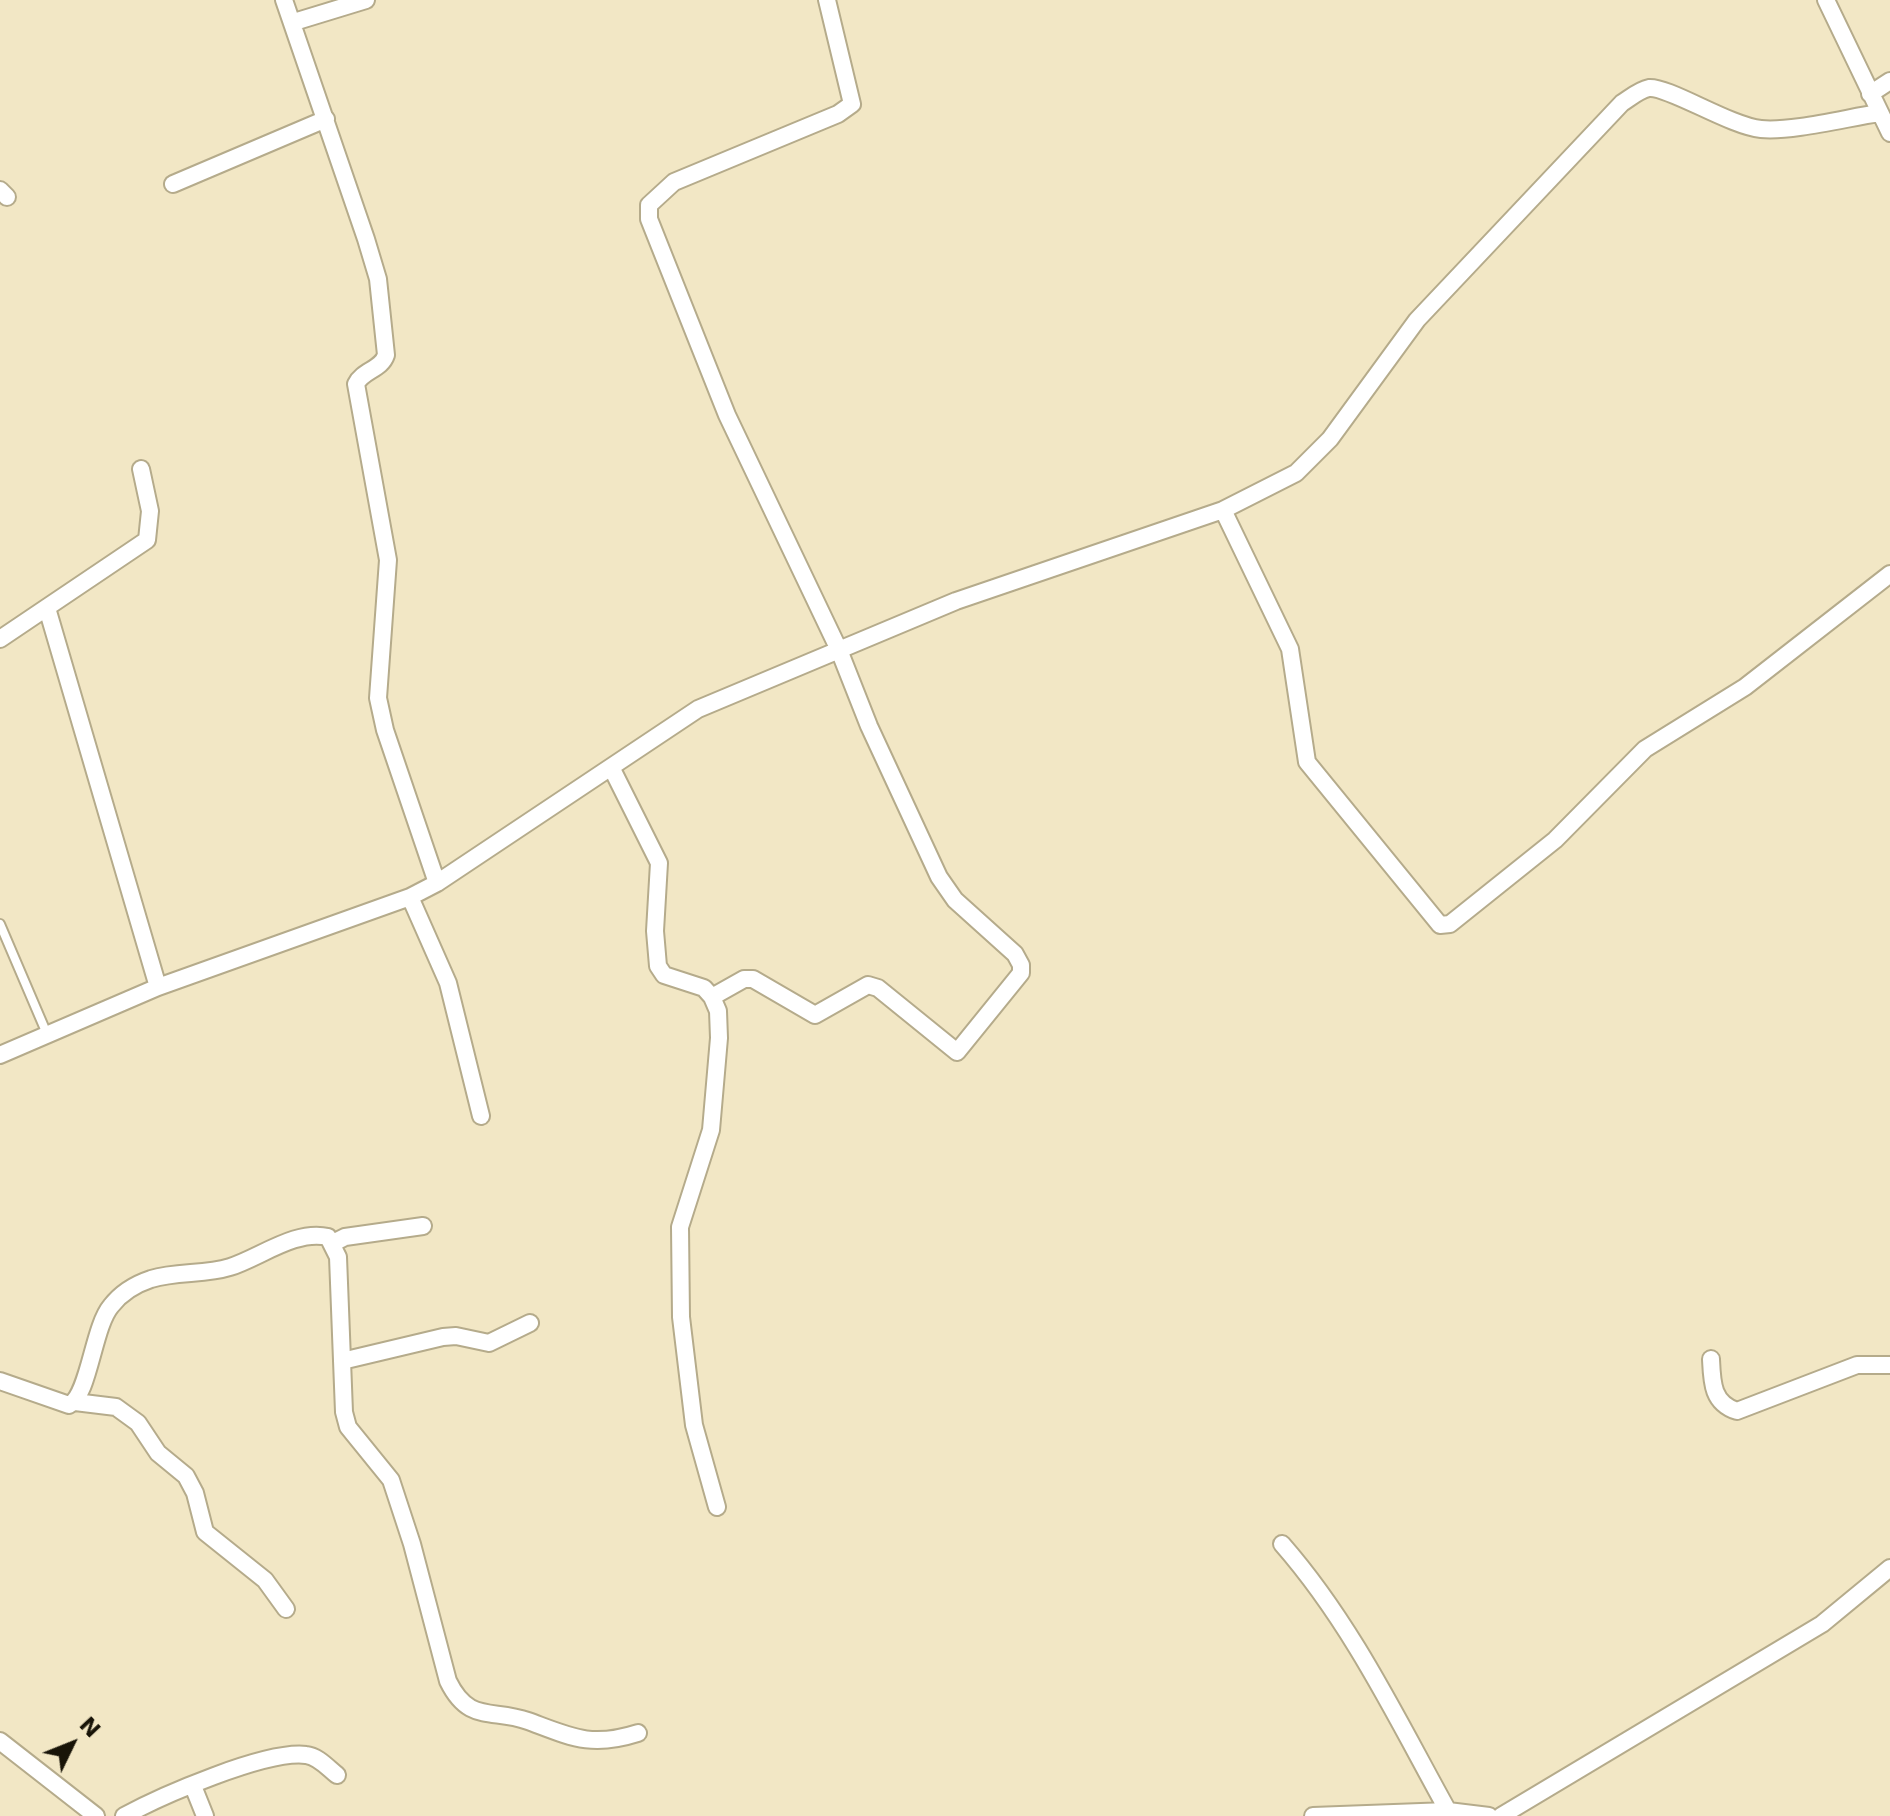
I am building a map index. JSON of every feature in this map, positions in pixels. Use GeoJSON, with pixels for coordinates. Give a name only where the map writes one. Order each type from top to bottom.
{"type":"FeatureCollection","features":[{"type":"Feature","properties":{"kind":"street"},"geometry":{"type":"LineString","coordinates":[[284,0],[294,22],[378,279],[385,326],[385,360],[365,373],[356,384],[388,560],[378,698],[385,730],[437,883]]}},
{"type":"Feature","properties":{"kind":"street"},"geometry":{"type":"LineString","coordinates":[[294,22],[366,0]]}},
{"type":"Feature","properties":{"kind":"street"},"geometry":{"type":"LineString","coordinates":[[712,997],[744,979],[753,979],[815,1015],[868,985],[878,988],[957,1052],[1021,973],[1021,965],[1015,954],[955,900],[939,877],[869,726],[839,650],[727,415],[649,219],[649,205],[674,182],[838,114],[852,104],[827,0]]}},
{"type":"Feature","properties":{"kind":"street"},"geometry":{"type":"LineString","coordinates":[[1826,0],[1890,133]]}},
{"type":"Feature","properties":{"kind":"street"},"geometry":{"type":"LineString","coordinates":[[1870,94],[1890,81]]}},
{"type":"Feature","properties":{"kind":"street"},"geometry":{"type":"LineString","coordinates":[[0,1055],[158,987],[410,897],[437,883],[581,785],[612,769],[698,709],[956,601],[1223,510],[1296,473],[1313,459],[1417,320],[1622,103],[1636,93],[1647,88],[1661,89],[1710,113],[1764,129],[1879,113]]}},
{"type":"Feature","properties":{"kind":"street"},"geometry":{"type":"LineString","coordinates":[[173,184],[326,119]]}},
{"type":"Feature","properties":{"kind":"street"},"geometry":{"type":"LineString","coordinates":[[0,639],[147,540],[150,511],[141,469]]}},
{"type":"Feature","properties":{"kind":"street"},"geometry":{"type":"LineString","coordinates":[[1223,510],[1290,649],[1307,762],[1440,925],[1450,924],[1555,840],[1651,745],[1745,687],[1890,574]]}},
{"type":"Feature","properties":{"kind":"street"},"geometry":{"type":"LineString","coordinates":[[47,608],[158,987]]}},
{"type":"Feature","properties":{"kind":"street"},"geometry":{"type":"LineString","coordinates":[[612,769],[659,863],[655,931],[658,966],[664,975],[694,984],[712,997],[718,1011],[719,1038],[711,1130],[680,1227],[681,1317],[694,1425],[717,1507]]}},
{"type":"Feature","properties":{"kind":"street"},"geometry":{"type":"LineString","coordinates":[[410,897],[448,983],[481,1116]]}},
{"type":"Feature","properties":{"kind":"street"},"geometry":{"type":"LineString","coordinates":[[333,1243],[345,1237],[423,1226]]}},
{"type":"Feature","properties":{"kind":"street"},"geometry":{"type":"LineString","coordinates":[[75,1402],[100,1324],[110,1306],[136,1285],[169,1275],[229,1268],[310,1236],[324,1236],[333,1243],[338,1257],[345,1419],[391,1480],[412,1544],[448,1681],[456,1697],[473,1711],[529,1722],[577,1740],[598,1741],[638,1733]]}},
{"type":"Feature","properties":{"kind":"street"},"geometry":{"type":"LineString","coordinates":[[342,1361],[443,1337],[456,1336],[489,1343],[530,1323]]}},
{"type":"Feature","properties":{"kind":"street"},"geometry":{"type":"LineString","coordinates":[[1711,1359],[1715,1394],[1728,1408],[1737,1411],[1857,1365],[1890,1365]]}},
{"type":"Feature","properties":{"kind":"street"},"geometry":{"type":"LineString","coordinates":[[0,1381],[59,1403],[116,1407],[138,1423],[158,1453],[186,1476],[195,1493],[205,1532],[265,1580],[286,1609]]}},
{"type":"Feature","properties":{"kind":"street"},"geometry":{"type":"LineString","coordinates":[[1282,1544],[1315,1582],[1347,1627],[1448,1811]]}},
{"type":"Feature","properties":{"kind":"street"},"geometry":{"type":"LineString","coordinates":[[1501,1816],[1822,1624],[1890,1568]]}},
{"type":"Feature","properties":{"kind":"street"},"geometry":{"type":"LineString","coordinates":[[0,1741],[96,1816]]}},
{"type":"Feature","properties":{"kind":"street"},"geometry":{"type":"LineString","coordinates":[[124,1816],[193,1786],[292,1755],[314,1757],[337,1775]]}},
{"type":"Feature","properties":{"kind":"street"},"geometry":{"type":"LineString","coordinates":[[193,1786],[205,1816]]}},
{"type":"Feature","properties":{"kind":"street"},"geometry":{"type":"LineString","coordinates":[[1313,1816],[1448,1811],[1489,1816]]}},
{"type":"Feature","properties":{"kind":"lane"},"geometry":{"type":"LineString","coordinates":[[0,924],[47,1034]]}}]}
